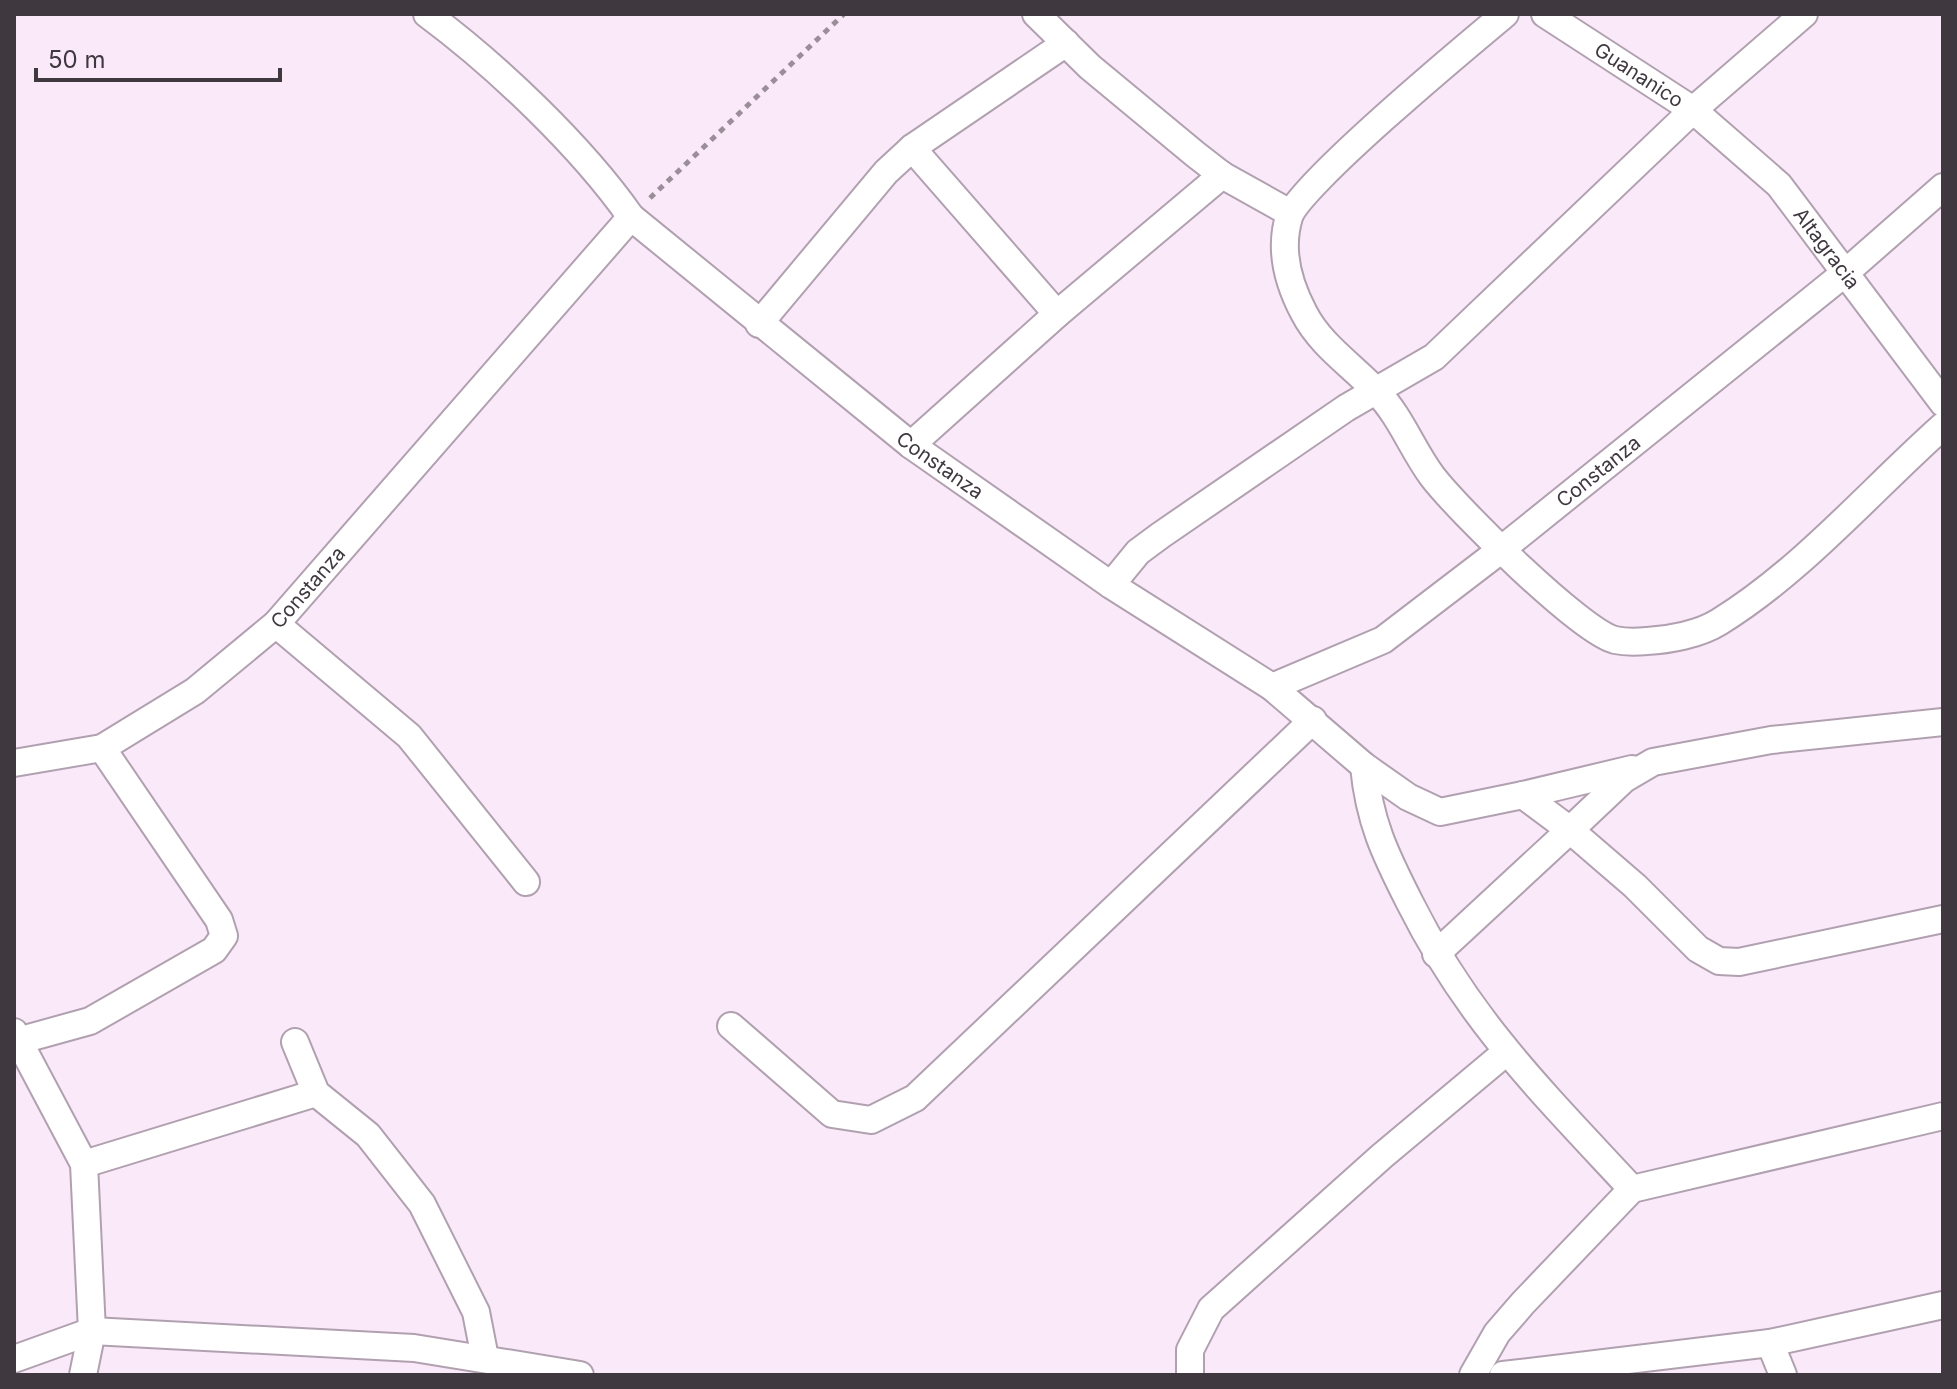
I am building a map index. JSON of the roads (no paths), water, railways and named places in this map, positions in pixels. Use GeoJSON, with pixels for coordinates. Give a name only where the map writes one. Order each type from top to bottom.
{"type":"FeatureCollection","features":[{"type":"Feature","properties":{"kind":"street"},"geometry":{"type":"LineString","coordinates":[[427,14],[457,36],[530,105],[611,189],[631,217]]}},
{"type":"Feature","properties":{"kind":"street"},"geometry":{"type":"LineString","coordinates":[[1036,14],[1090,67],[1222,175],[1290,213]]}},
{"type":"Feature","properties":{"kind":"street"},"geometry":{"type":"LineString","coordinates":[[1505,14],[1320,178],[1290,213],[1282,255],[1304,314],[1334,353],[1377,392],[1397,417],[1430,474],[1461,511],[1586,622],[1613,640],[1647,642],[1686,635],[1717,623],[1788,569],[1943,426]]}},
{"type":"Feature","properties":{"kind":"street","name":"Guananico"},"geometry":{"type":"LineString","coordinates":[[1545,14],[1693,110]]}},
{"type":"Feature","properties":{"kind":"street"},"geometry":{"type":"LineString","coordinates":[[1111,585],[1138,552],[1161,535],[1346,408],[1434,357],[1693,110],[1804,14]]}},
{"type":"Feature","properties":{"kind":"street"},"geometry":{"type":"LineString","coordinates":[[759,324],[886,172],[912,148],[1066,43]]}},
{"type":"Feature","properties":{"kind":"street","name":"Altagracia"},"geometry":{"type":"LineString","coordinates":[[1693,110],[1779,185],[1943,403]]}},
{"type":"Feature","properties":{"kind":"street"},"geometry":{"type":"LineString","coordinates":[[912,148],[1057,314]]}},
{"type":"Feature","properties":{"kind":"street"},"geometry":{"type":"LineString","coordinates":[[911,445],[1057,314],[1222,175]]}},
{"type":"Feature","properties":{"kind":"street","name":"Constanza"},"geometry":{"type":"LineString","coordinates":[[14,763],[102,748],[195,691],[276,624],[461,407],[631,217],[911,445],[1111,585],[1272,687],[1383,640],[1502,549],[1845,273],[1943,187]]}},
{"type":"Feature","properties":{"kind":"street"},"geometry":{"type":"LineString","coordinates":[[276,624],[409,736],[526,882]]}},
{"type":"Feature","properties":{"kind":"street"},"geometry":{"type":"LineString","coordinates":[[1272,687],[1364,766],[1408,797],[1440,812],[1771,740],[1943,722]]}},
{"type":"Feature","properties":{"kind":"street"},"geometry":{"type":"LineString","coordinates":[[731,1026],[832,1114],[871,1120],[915,1098],[1313,720]]}},
{"type":"Feature","properties":{"kind":"street"},"geometry":{"type":"LineString","coordinates":[[83,1375],[92,1331],[84,1164],[15,1038],[90,1021],[214,950],[224,936],[219,920],[102,748]]}},
{"type":"Feature","properties":{"kind":"street"},"geometry":{"type":"LineString","coordinates":[[1364,766],[1374,828],[1436,954],[1505,1053],[1632,1189]]}},
{"type":"Feature","properties":{"kind":"street"},"geometry":{"type":"LineString","coordinates":[[1436,954],[1638,768]]}},
{"type":"Feature","properties":{"kind":"street"},"geometry":{"type":"LineString","coordinates":[[1523,795],[1570,830],[1635,886],[1698,949],[1719,961],[1739,962],[1943,919]]}},
{"type":"Feature","properties":{"kind":"street"},"geometry":{"type":"LineString","coordinates":[[295,1042],[316,1093],[368,1135],[422,1204],[476,1312],[485,1358]]}},
{"type":"Feature","properties":{"kind":"street"},"geometry":{"type":"LineString","coordinates":[[1190,1375],[1190,1350],[1211,1309],[1382,1156],[1505,1053]]}},
{"type":"Feature","properties":{"kind":"street"},"geometry":{"type":"LineString","coordinates":[[84,1164],[316,1093]]}},
{"type":"Feature","properties":{"kind":"street"},"geometry":{"type":"LineString","coordinates":[[1473,1375],[1497,1333],[1632,1189],[1943,1116]]}},
{"type":"Feature","properties":{"kind":"street"},"geometry":{"type":"LineString","coordinates":[[1503,1375],[1770,1343],[1943,1305]]}},
{"type":"Feature","properties":{"kind":"street"},"geometry":{"type":"LineString","coordinates":[[14,1359],[92,1331],[239,1342],[414,1348],[485,1358],[539,1371],[580,1375]]}},
{"type":"Feature","properties":{"kind":"street"},"geometry":{"type":"LineString","coordinates":[[1770,1343],[1783,1375]]}}]}
